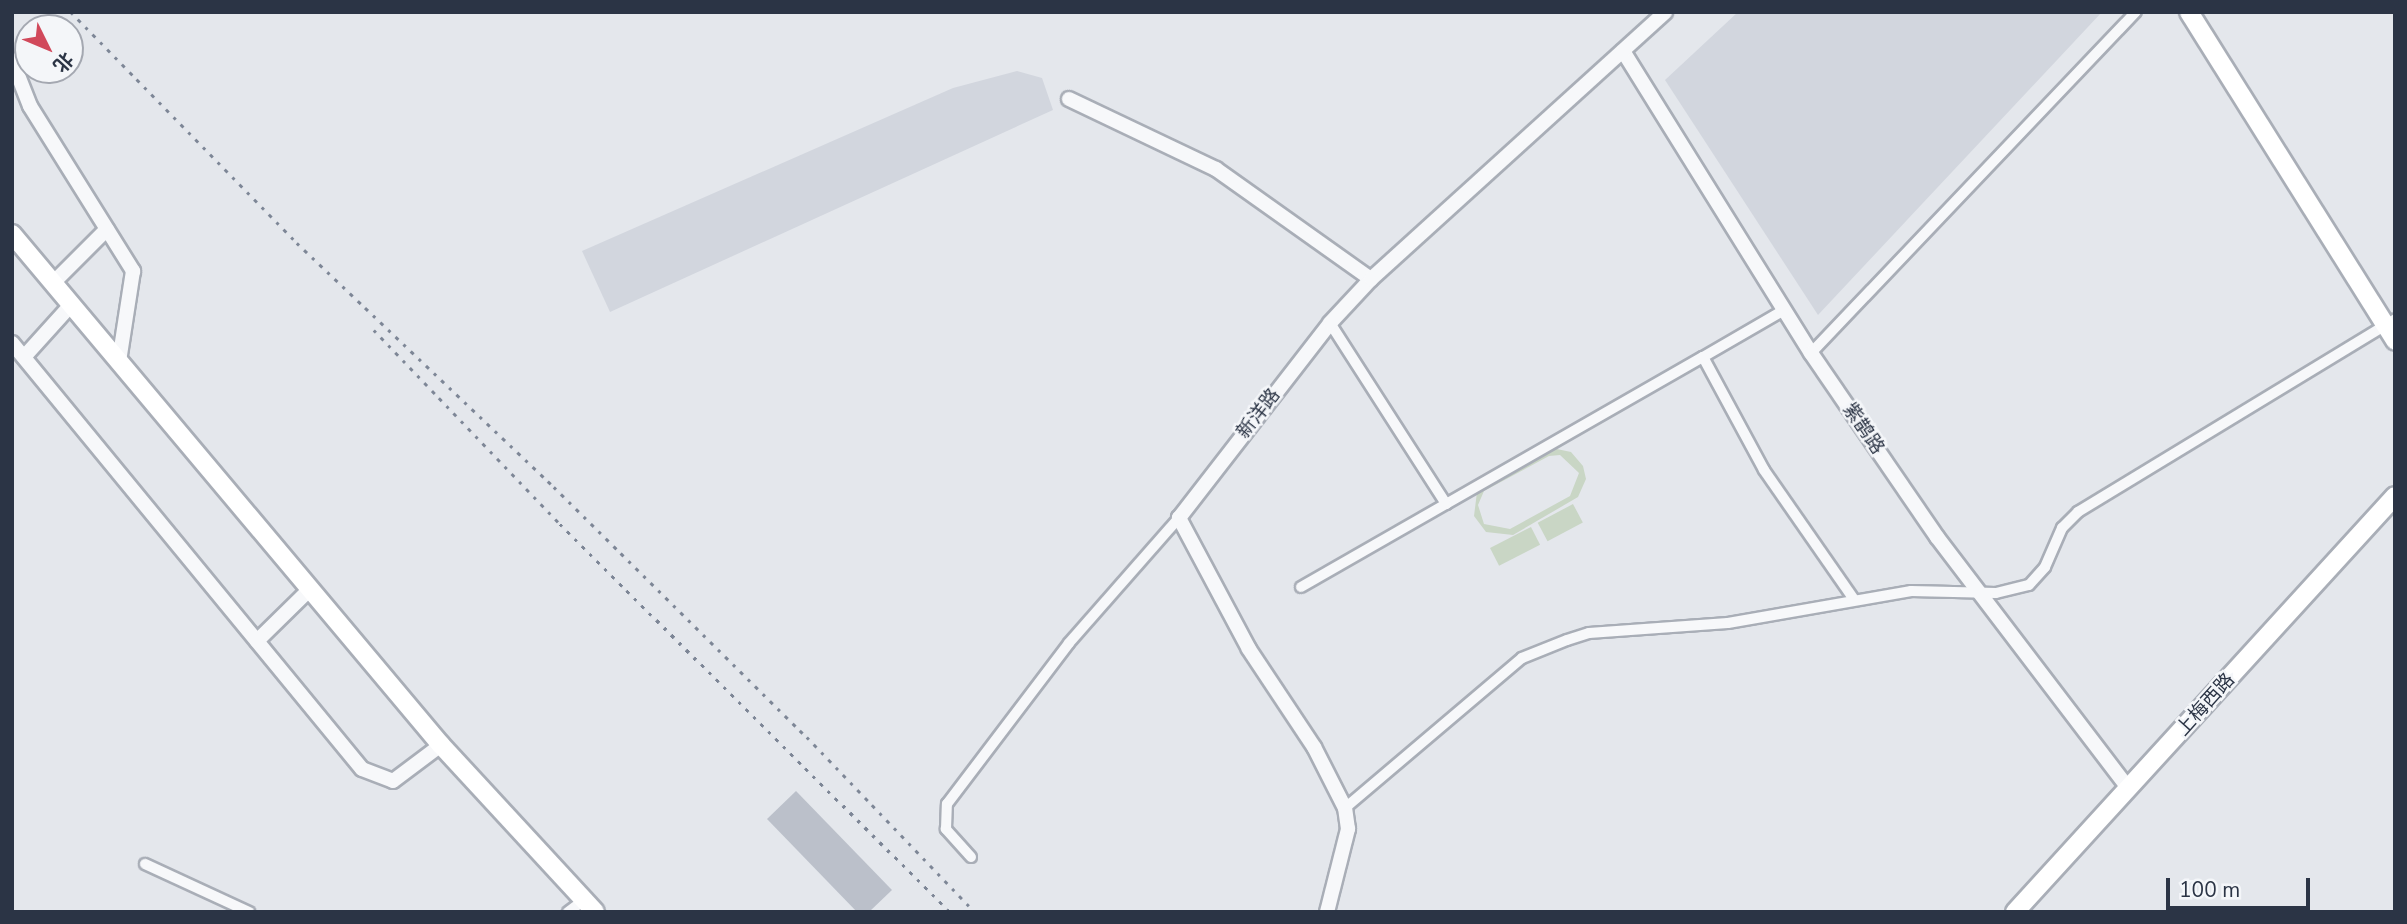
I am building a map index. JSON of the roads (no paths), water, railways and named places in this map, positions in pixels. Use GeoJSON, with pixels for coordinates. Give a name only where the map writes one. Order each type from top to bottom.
{"type":"FeatureCollection","features":[{"type":"Feature","properties":{"kind":"main road"},"geometry":{"type":"LineString","coordinates":[[2189,12],[2388,322],[2395,341]]}},
{"type":"Feature","properties":{"kind":"main road"},"geometry":{"type":"LineString","coordinates":[[13,236],[441,745],[590,906]]}},
{"type":"Feature","properties":{"kind":"main road","name":"上梅西路"},"geometry":{"type":"LineString","coordinates":[[2015,912],[2395,496]]}},
{"type":"Feature","properties":{"kind":"street","name":"新洋路"},"geometry":{"type":"LineString","coordinates":[[1179,518],[1330,323],[1371,279],[1665,12]]}},
{"type":"Feature","properties":{"kind":"street"},"geometry":{"type":"LineString","coordinates":[[1811,353],[2136,12]]}},
{"type":"Feature","properties":{"kind":"street","name":"紫鹊路"},"geometry":{"type":"LineString","coordinates":[[1623,51],[1811,353],[1980,594],[2129,789]]}},
{"type":"Feature","properties":{"kind":"street"},"geometry":{"type":"LineString","coordinates":[[12,60],[30,106],[133,271],[119,361]]}},
{"type":"Feature","properties":{"kind":"street"},"geometry":{"type":"LineString","coordinates":[[1069,99],[1216,169],[1371,279]]}},
{"type":"Feature","properties":{"kind":"street"},"geometry":{"type":"LineString","coordinates":[[53,283],[107,229]]}},
{"type":"Feature","properties":{"kind":"street"},"geometry":{"type":"LineString","coordinates":[[23,357],[71,305]]}},
{"type":"Feature","properties":{"kind":"street"},"geometry":{"type":"LineString","coordinates":[[1301,587],[1784,310]]}},
{"type":"Feature","properties":{"kind":"street"},"geometry":{"type":"LineString","coordinates":[[1345,808],[1522,658],[1589,633],[1728,623],[1853,598],[1912,591],[1980,594],[2029,585],[2045,568],[2062,528],[2078,512],[2272,389],[2357,345],[2388,322]]}},
{"type":"Feature","properties":{"kind":"street"},"geometry":{"type":"LineString","coordinates":[[1330,323],[1446,504]]}},
{"type":"Feature","properties":{"kind":"street"},"geometry":{"type":"LineString","coordinates":[[12,343],[362,769],[393,781],[441,745]]}},
{"type":"Feature","properties":{"kind":"street"},"geometry":{"type":"LineString","coordinates":[[1703,357],[1764,470],[1853,598]]}},
{"type":"Feature","properties":{"kind":"street"},"geometry":{"type":"LineString","coordinates":[[971,857],[946,828],[947,804],[1069,643],[1179,518],[1249,649],[1314,747],[1345,808],[1348,829],[1327,912]]}},
{"type":"Feature","properties":{"kind":"street"},"geometry":{"type":"LineString","coordinates":[[257,641],[310,589]]}},
{"type":"Feature","properties":{"kind":"street"},"geometry":{"type":"LineString","coordinates":[[145,864],[249,912]]}},
{"type":"Feature","properties":{"kind":"street"},"geometry":{"type":"LineString","coordinates":[[568,912],[590,906]]}},
{"type":"Feature","properties":{"kind":"railway"},"geometry":{"type":"LineString","coordinates":[[71,12],[297,243],[554,487],[807,737],[975,912]]}},
{"type":"Feature","properties":{"kind":"railway"},"geometry":{"type":"LineString","coordinates":[[374,330],[560,524],[950,912]]}}]}
